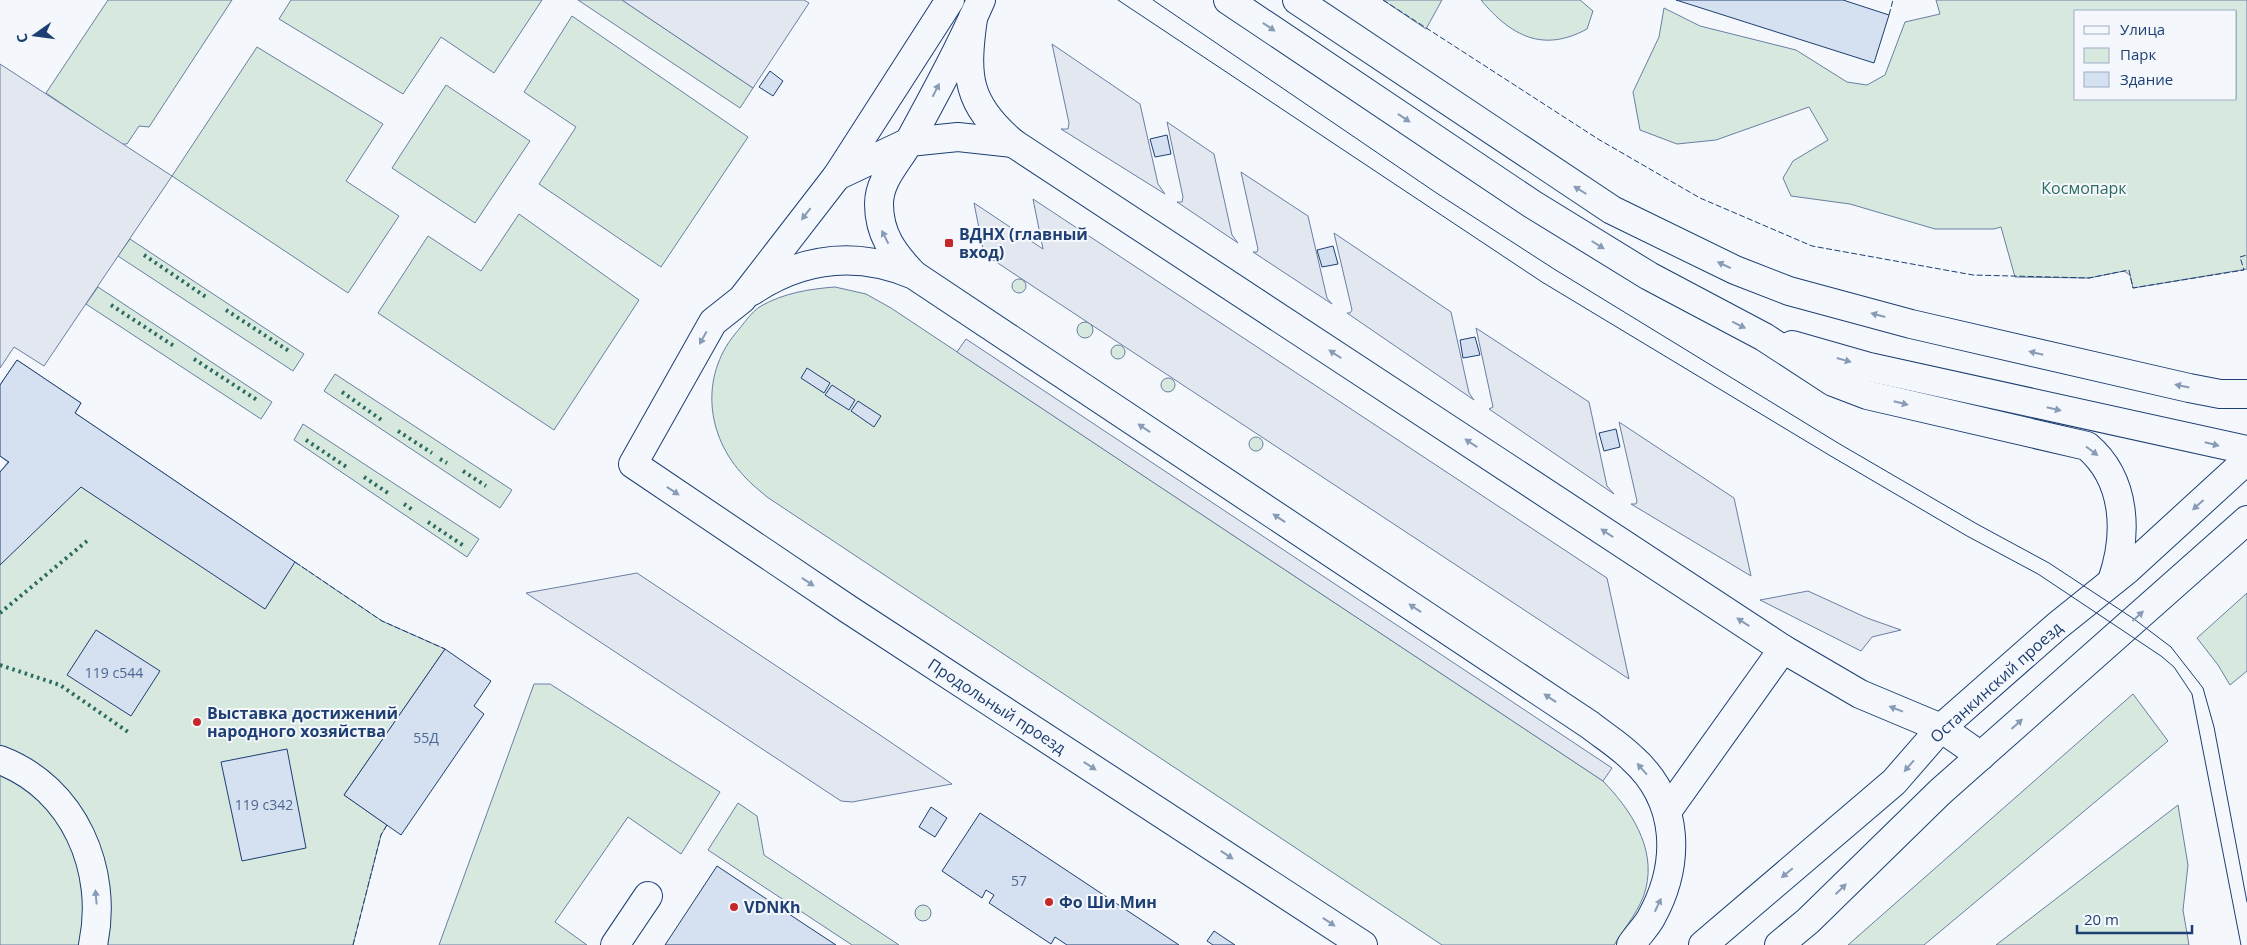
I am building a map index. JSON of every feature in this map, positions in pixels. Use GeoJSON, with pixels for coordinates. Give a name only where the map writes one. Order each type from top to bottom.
{"type":"FeatureCollection","features":[{"type":"Feature","properties":{"kind":"street"},"geometry":{"type":"LineString","coordinates":[[742,299],[837,176],[950,0]]}},
{"type":"Feature","properties":{"kind":"street"},"geometry":{"type":"LineString","coordinates":[[1228,0],[1532,204],[1649,276],[1764,337],[1833,382],[1867,395],[2087,446],[2102,462],[2117,490],[2122,518],[2122,542],[2119,561],[2112,581]]}},
{"type":"Feature","properties":{"kind":"street"},"geometry":{"type":"LineString","coordinates":[[1297,0],[1612,210],[1735,270],[1789,291],[1911,324],[2220,394],[2247,394]]}},
{"type":"Feature","properties":{"kind":"street"},"geometry":{"type":"LineString","coordinates":[[914,276],[895,255],[881,229],[879,203],[886,177],[909,142],[977,9]]}},
{"type":"Feature","properties":{"kind":"street"},"geometry":{"type":"LineString","coordinates":[[977,9],[968,60],[974,95],[991,124],[1013,143],[1783,649],[1860,694],[1940,728],[1980,756]]}},
{"type":"Feature","properties":{"kind":"street"},"geometry":{"type":"LineString","coordinates":[[837,176],[909,142],[958,137],[1013,143]]}},
{"type":"Feature","properties":{"kind":"street"},"geometry":{"type":"LineString","coordinates":[[742,299],[775,276],[813,263],[850,260],[890,265],[914,276],[1590,725],[1633,758],[1654,783],[1668,810],[1672,858],[1667,880],[1650,920],[1631,945]]}},
{"type":"Feature","properties":{"kind":"street","name":"Продольный проезд"},"geometry":{"type":"LineString","coordinates":[[742,299],[713,322],[632,464],[848,609],[1364,945]]}},
{"type":"Feature","properties":{"kind":"street"},"geometry":{"type":"LineString","coordinates":[[1764,337],[1869,367],[2247,450]]}},
{"type":"Feature","properties":{"kind":"street","name":"Останкинский проезд"},"geometry":{"type":"LineString","coordinates":[[1703,945],[1894,782],[1940,728],[2112,581],[2247,460]]}},
{"type":"Feature","properties":{"kind":"street"},"geometry":{"type":"LineString","coordinates":[[1779,945],[1808,921],[1940,792],[2247,520]]}},
{"type":"Feature","properties":{"kind":"street"},"geometry":{"type":"LineString","coordinates":[[1668,810],[1783,649]]}},
{"type":"Feature","properties":{"kind":"street"},"geometry":{"type":"LineString","coordinates":[[0,760],[32,777],[54,795],[71,817],[80,834],[93,872],[97,900],[96,930],[93,945]]}},
{"type":"Feature","properties":{"kind":"street"},"geometry":{"type":"LineString","coordinates":[[616,945],[648,896]]}},
{"type":"Feature","properties":{"kind":"green space"},"geometry":{"type":"Polygon","coordinates":[[[108,0],[232,0],[149,127],[139,126],[127,144],[121,144],[46,93],[108,0]]]}},
{"type":"Feature","properties":{"kind":"green space"},"geometry":{"type":"Polygon","coordinates":[[[291,0],[542,0],[494,73],[441,37],[403,94],[279,19],[291,0]]]}},
{"type":"Feature","properties":{"kind":"green space"},"geometry":{"type":"Polygon","coordinates":[[[578,0],[622,0],[753,88],[740,108],[578,0]]]}},
{"type":"Feature","properties":{"kind":"green space"},"geometry":{"type":"Polygon","coordinates":[[[1383,0],[1442,0],[1426,29],[1383,0]]]}},
{"type":"Feature","properties":{"kind":"green space"},"geometry":{"type":"Polygon","coordinates":[[[1481,0],[1580,0],[1593,11],[1587,29],[1556,40],[1542,40],[1516,31],[1492,13],[1481,0]]]}},
{"type":"Feature","properties":{"kind":"green space","name":"Космопарк"},"geometry":{"type":"Polygon","coordinates":[[[1936,0],[2247,0],[2247,269],[2133,288],[2130,275],[2124,271],[2089,278],[2015,277],[2001,227],[1994,229],[1935,229],[1850,204],[1791,196],[1783,178],[1793,161],[1828,140],[1809,107],[1716,140],[1677,144],[1640,130],[1633,92],[1659,37],[1664,8],[1700,26],[1796,50],[1847,82],[1867,85],[1885,75],[1905,22],[1940,14],[1936,0]]]}},
{"type":"Feature","properties":{"kind":"green space"},"geometry":{"type":"Polygon","coordinates":[[[572,16],[748,137],[661,267],[539,184],[576,127],[524,92],[572,16]]]}},
{"type":"Feature","properties":{"kind":"green space"},"geometry":{"type":"Polygon","coordinates":[[[257,47],[383,124],[346,181],[399,216],[348,293],[172,176],[257,47]]]}},
{"type":"Feature","properties":{"kind":"green space"},"geometry":{"type":"Polygon","coordinates":[[[446,85],[530,141],[475,223],[392,168],[446,85]]]}},
{"type":"Feature","properties":{"kind":"green space"},"geometry":{"type":"Polygon","coordinates":[[[519,214],[639,300],[554,430],[378,313],[428,236],[481,271],[519,214]]]}},
{"type":"Feature","properties":{"kind":"green space"},"geometry":{"type":"Polygon","coordinates":[[[130,239],[304,354],[293,371],[118,256],[130,239]]]}},
{"type":"Feature","properties":{"kind":"green space"},"geometry":{"type":"Polygon","coordinates":[[[1016,279],[1022,279],[1026,286],[1022,293],[1016,293],[1012,289],[1012,283],[1016,279]]]}},
{"type":"Feature","properties":{"kind":"green space"},"geometry":{"type":"Polygon","coordinates":[[[98,287],[272,402],[261,419],[86,304],[98,287]]]}},
{"type":"Feature","properties":{"kind":"green space"},"geometry":{"type":"Polygon","coordinates":[[[835,287],[866,294],[891,308],[1603,781],[1631,816],[1644,844],[1647,858],[1648,873],[1644,896],[1637,911],[1614,945],[1442,945],[767,497],[744,476],[731,460],[722,443],[715,425],[712,406],[712,387],[716,369],[724,351],[735,334],[750,315],[761,306],[797,292],[835,287]]]}},
{"type":"Feature","properties":{"kind":"green space"},"geometry":{"type":"Polygon","coordinates":[[[1085,322],[1093,330],[1085,338],[1077,330],[1085,322]]]}},
{"type":"Feature","properties":{"kind":"green space"},"geometry":{"type":"Polygon","coordinates":[[[1115,345],[1121,345],[1125,352],[1121,359],[1115,359],[1111,355],[1111,349],[1115,345]]]}},
{"type":"Feature","properties":{"kind":"green space","name":"Выставка достижений народного хозяйства"},"geometry":{"type":"Polygon","coordinates":[[[17,360],[81,403],[75,413],[382,621],[445,649],[344,795],[387,825],[381,835],[353,945],[0,945],[0,472],[8,462],[0,456],[0,385],[17,360]]]}},
{"type":"Feature","properties":{"kind":"green space"},"geometry":{"type":"Polygon","coordinates":[[[335,374],[512,490],[500,508],[324,391],[335,374]]]}},
{"type":"Feature","properties":{"kind":"green space"},"geometry":{"type":"Polygon","coordinates":[[[1165,378],[1171,378],[1175,385],[1171,392],[1165,392],[1161,388],[1161,382],[1165,378]]]}},
{"type":"Feature","properties":{"kind":"green space"},"geometry":{"type":"Polygon","coordinates":[[[303,424],[479,539],[467,557],[294,440],[303,424]]]}},
{"type":"Feature","properties":{"kind":"green space"},"geometry":{"type":"Polygon","coordinates":[[[1253,437],[1259,437],[1263,444],[1259,451],[1253,451],[1249,447],[1249,441],[1253,437]]]}},
{"type":"Feature","properties":{"kind":"green space"},"geometry":{"type":"Polygon","coordinates":[[[2247,593],[2247,671],[2230,685],[2218,665],[2197,638],[2247,593]]]}},
{"type":"Feature","properties":{"kind":"green space"},"geometry":{"type":"Polygon","coordinates":[[[534,684],[550,684],[720,792],[681,854],[628,817],[555,922],[587,945],[439,945],[534,684]]]}},
{"type":"Feature","properties":{"kind":"green space"},"geometry":{"type":"Polygon","coordinates":[[[2133,694],[2168,741],[1924,945],[1848,945],[2133,694]]]}},
{"type":"Feature","properties":{"kind":"green space"},"geometry":{"type":"Polygon","coordinates":[[[738,803],[757,816],[764,855],[899,945],[852,945],[708,850],[738,803]]]}},
{"type":"Feature","properties":{"kind":"green space"},"geometry":{"type":"Polygon","coordinates":[[[2178,805],[2188,865],[2183,910],[2189,945],[1996,945],[2178,805]]]}},
{"type":"Feature","properties":{"kind":"green space"},"geometry":{"type":"Polygon","coordinates":[[[920,905],[926,905],[931,910],[929,919],[920,921],[915,916],[915,910],[920,905]]]}},
{"type":"Feature","properties":{"kind":"shaded area"},"geometry":{"type":"Polygon","coordinates":[[[622,0],[804,0],[809,3],[753,88],[622,0]]]}},
{"type":"Feature","properties":{"kind":"shaded area"},"geometry":{"type":"Polygon","coordinates":[[[1052,44],[1140,104],[1158,184],[1165,194],[1061,129],[1068,129],[1069,123],[1052,44]]]}},
{"type":"Feature","properties":{"kind":"shaded area"},"geometry":{"type":"Polygon","coordinates":[[[0,64],[172,176],[44,366],[14,347],[0,368],[0,64]]]}},
{"type":"Feature","properties":{"kind":"shaded area"},"geometry":{"type":"Polygon","coordinates":[[[1167,122],[1214,154],[1232,235],[1238,243],[1177,202],[1182,202],[1183,197],[1167,122]]]}},
{"type":"Feature","properties":{"kind":"shaded area"},"geometry":{"type":"Polygon","coordinates":[[[1241,172],[1308,216],[1327,298],[1332,304],[1253,252],[1257,252],[1258,249],[1241,172]]]}},
{"type":"Feature","properties":{"kind":"shaded area"},"geometry":{"type":"Polygon","coordinates":[[[1033,199],[1607,578],[1629,679],[984,254],[974,203],[1043,249],[1033,199]]]}},
{"type":"Feature","properties":{"kind":"shaded area"},"geometry":{"type":"Polygon","coordinates":[[[1334,233],[1451,312],[1469,393],[1474,400],[1347,313],[1350,313],[1352,310],[1334,233]]]}},
{"type":"Feature","properties":{"kind":"shaded area"},"geometry":{"type":"Polygon","coordinates":[[[1476,328],[1589,402],[1607,486],[1614,494],[1489,409],[1493,407],[1476,328]]]}},
{"type":"Feature","properties":{"kind":"shaded area"},"geometry":{"type":"Polygon","coordinates":[[[966,339],[1612,768],[1603,781],[957,352],[966,339]]]}},
{"type":"Feature","properties":{"kind":"shaded area"},"geometry":{"type":"Polygon","coordinates":[[[1619,422],[1734,498],[1751,576],[1631,504],[1636,504],[1637,501],[1619,422]]]}},
{"type":"Feature","properties":{"kind":"shaded area"},"geometry":{"type":"Polygon","coordinates":[[[637,573],[952,784],[852,802],[841,801],[526,593],[637,573]]]}},
{"type":"Feature","properties":{"kind":"shaded area"},"geometry":{"type":"Polygon","coordinates":[[[1808,591],[1867,618],[1901,630],[1872,637],[1861,651],[1760,600],[1808,591]]]}},
{"type":"Feature","properties":{"kind":"building"},"geometry":{"type":"Polygon","coordinates":[[[1676,0],[1843,0],[1889,15],[1874,63],[1676,0]]]}},
{"type":"Feature","properties":{"kind":"building"},"geometry":{"type":"Polygon","coordinates":[[[770,71],[783,81],[773,96],[759,87],[770,71]]]}},
{"type":"Feature","properties":{"kind":"building"},"geometry":{"type":"Polygon","coordinates":[[[1167,135],[1171,154],[1155,157],[1150,139],[1167,135]]]}},
{"type":"Feature","properties":{"kind":"building"},"geometry":{"type":"Polygon","coordinates":[[[1333,246],[1338,264],[1322,267],[1317,250],[1333,246]]]}},
{"type":"Feature","properties":{"kind":"building"},"geometry":{"type":"Polygon","coordinates":[[[1475,337],[1480,355],[1463,358],[1460,340],[1475,337]]]}},
{"type":"Feature","properties":{"kind":"building"},"geometry":{"type":"Polygon","coordinates":[[[17,360],[81,403],[75,413],[295,562],[265,609],[81,487],[0,565],[0,472],[9,462],[0,456],[0,385],[17,360]]]}},
{"type":"Feature","properties":{"kind":"building"},"geometry":{"type":"Polygon","coordinates":[[[807,368],[830,383],[824,393],[801,378],[807,368]]]}},
{"type":"Feature","properties":{"kind":"building"},"geometry":{"type":"Polygon","coordinates":[[[832,385],[855,400],[849,410],[825,395],[832,385]]]}},
{"type":"Feature","properties":{"kind":"building"},"geometry":{"type":"Polygon","coordinates":[[[858,401],[881,416],[874,427],[851,411],[858,401]]]}},
{"type":"Feature","properties":{"kind":"building"},"geometry":{"type":"Polygon","coordinates":[[[1616,429],[1620,447],[1604,451],[1599,433],[1616,429]]]}},
{"type":"Feature","properties":{"kind":"building"},"geometry":{"type":"Polygon","coordinates":[[[96,630],[160,671],[131,716],[67,675],[96,630]]]}},
{"type":"Feature","properties":{"kind":"building"},"geometry":{"type":"Polygon","coordinates":[[[445,649],[491,681],[474,706],[484,714],[401,835],[344,795],[445,649]]]}},
{"type":"Feature","properties":{"kind":"building"},"geometry":{"type":"Polygon","coordinates":[[[287,749],[306,848],[242,861],[221,762],[287,749]]]}},
{"type":"Feature","properties":{"kind":"building"},"geometry":{"type":"Polygon","coordinates":[[[931,807],[947,818],[935,837],[919,827],[931,807]]]}},
{"type":"Feature","properties":{"kind":"building"},"geometry":{"type":"Polygon","coordinates":[[[980,813],[1179,945],[1067,945],[1055,937],[1051,944],[989,903],[994,895],[986,890],[982,898],[942,871],[980,813]]]}},
{"type":"Feature","properties":{"kind":"building","name":"VDNKh"},"geometry":{"type":"Polygon","coordinates":[[[717,866],[804,924],[836,945],[665,945],[717,866]]]}},
{"type":"Feature","properties":{"kind":"building"},"geometry":{"type":"Polygon","coordinates":[[[1214,931],[1235,945],[1213,945],[1207,941],[1214,931]]]}},
{"type":"Feature","properties":{"kind":"tram line"},"geometry":{"type":"LineString","coordinates":[[1118,0],[1542,282],[1829,455],[1967,536],[2038,574],[2161,656],[2174,667],[2192,694],[2241,945]]}},
{"type":"Feature","properties":{"kind":"tram line"},"geometry":{"type":"LineString","coordinates":[[1153,0],[1435,192],[1554,269],[1838,443],[1977,524],[2049,563],[2134,619],[2171,647],[2203,688],[2214,727],[2247,902]]}},
{"type":"Feature","properties":{"kind":"hedge"},"geometry":{"type":"LineString","coordinates":[[144,255],[206,297]]}},
{"type":"Feature","properties":{"kind":"hedge"},"geometry":{"type":"LineString","coordinates":[[111,305],[174,346]]}},
{"type":"Feature","properties":{"kind":"hedge"},"geometry":{"type":"LineString","coordinates":[[226,310],[289,351]]}},
{"type":"Feature","properties":{"kind":"hedge"},"geometry":{"type":"LineString","coordinates":[[194,359],[257,400]]}},
{"type":"Feature","properties":{"kind":"hedge"},"geometry":{"type":"LineString","coordinates":[[342,392],[383,421]]}},
{"type":"Feature","properties":{"kind":"hedge"},"geometry":{"type":"LineString","coordinates":[[398,431],[432,453]]}},
{"type":"Feature","properties":{"kind":"hedge"},"geometry":{"type":"LineString","coordinates":[[306,440],[348,468]]}},
{"type":"Feature","properties":{"kind":"hedge"},"geometry":{"type":"LineString","coordinates":[[440,459],[447,463]]}},
{"type":"Feature","properties":{"kind":"hedge"},"geometry":{"type":"LineString","coordinates":[[463,471],[486,486]]}},
{"type":"Feature","properties":{"kind":"hedge"},"geometry":{"type":"LineString","coordinates":[[364,477],[388,493]]}},
{"type":"Feature","properties":{"kind":"hedge"},"geometry":{"type":"LineString","coordinates":[[404,504],[414,511]]}},
{"type":"Feature","properties":{"kind":"hedge"},"geometry":{"type":"LineString","coordinates":[[428,522],[464,546]]}},
{"type":"Feature","properties":{"kind":"hedge"},"geometry":{"type":"LineString","coordinates":[[0,613],[87,541]]}},
{"type":"Feature","properties":{"kind":"hedge"},"geometry":{"type":"LineString","coordinates":[[0,665],[60,685],[131,734]]}},
{"type":"Feature","properties":{"kind":"fence"},"geometry":{"type":"LineString","coordinates":[[1383,0],[1598,139],[1700,198],[1812,246],[1973,275],[2089,278],[2129,270],[2133,288],[2244,270],[2240,257],[2247,255]]}},
{"type":"Feature","properties":{"kind":"fence"},"geometry":{"type":"LineString","coordinates":[[1889,15],[1893,0]]}},
{"type":"Feature","properties":{"kind":"fence"},"geometry":{"type":"LineString","coordinates":[[295,562],[382,621],[445,649]]}},
{"type":"Feature","properties":{"kind":"fence"},"geometry":{"type":"LineString","coordinates":[[353,945],[381,835],[387,825]]}},
{"type":"Feature","properties":{"kind":"place","name":"ВДНХ (главный вход)"},"geometry":{"type":"Point","coordinates":[949,243]}},
{"type":"Feature","properties":{"kind":"place","name":"Выставка достижений народного хозяйства"},"geometry":{"type":"Point","coordinates":[197,722]}},
{"type":"Feature","properties":{"kind":"place","name":"Фо Ши Мин"},"geometry":{"type":"Point","coordinates":[1049,902]}},
{"type":"Feature","properties":{"kind":"place","name":"VDNKh"},"geometry":{"type":"Point","coordinates":[734,907]}}]}
